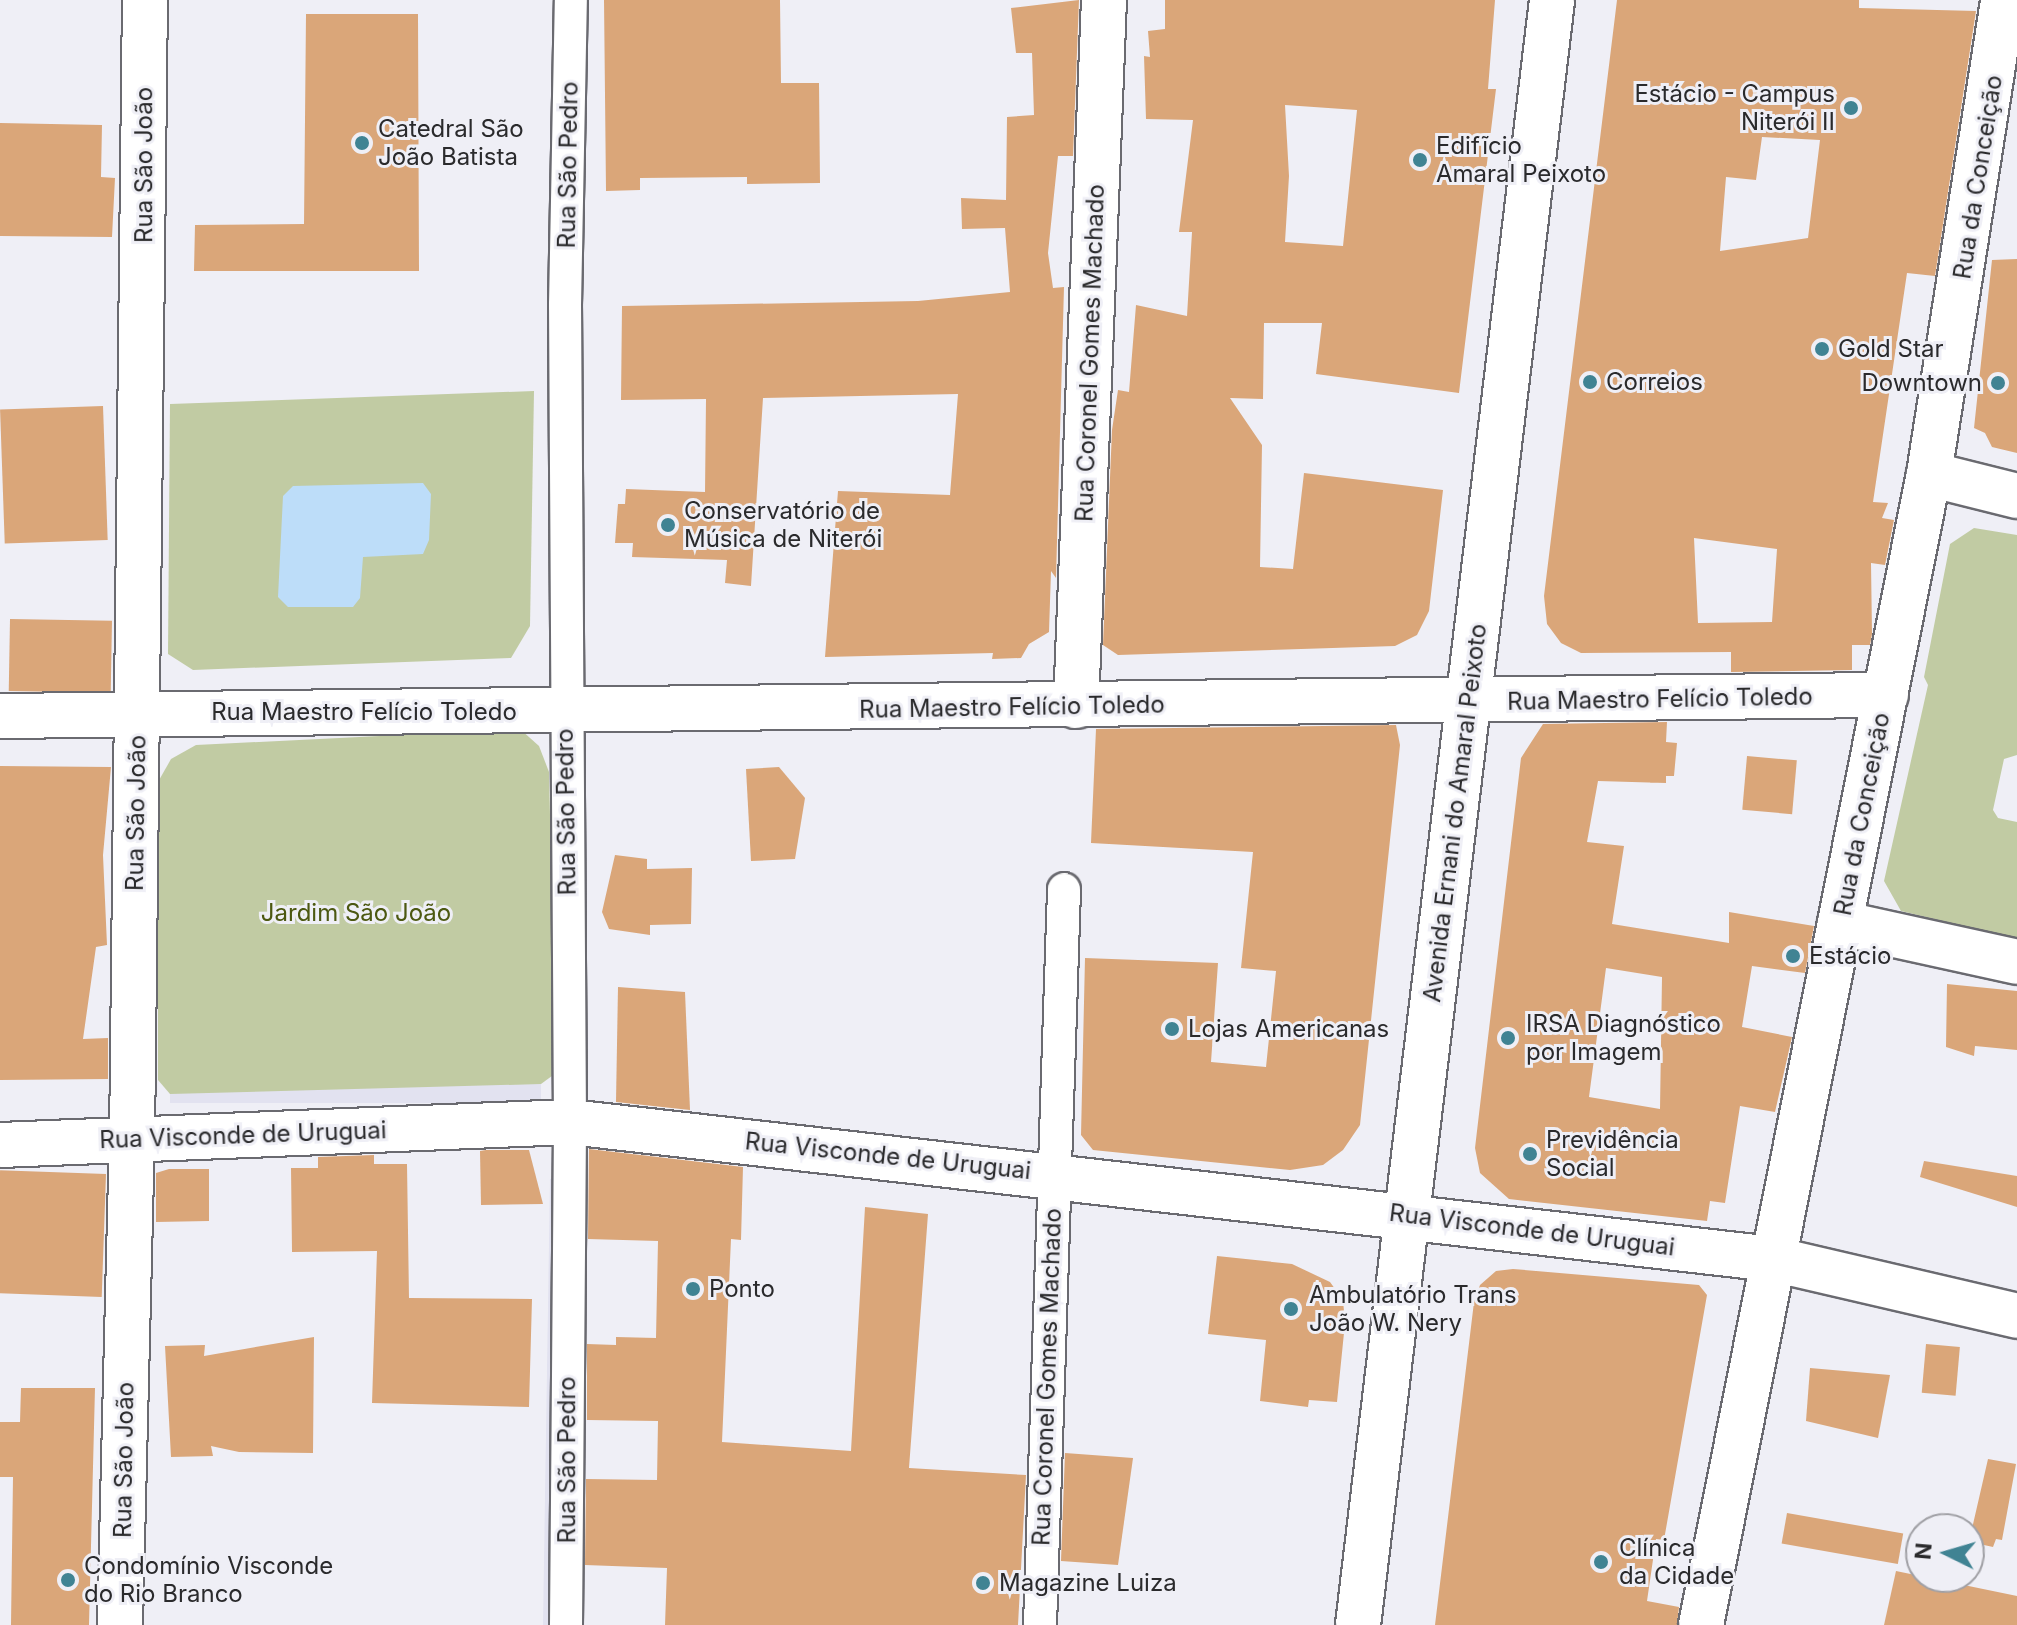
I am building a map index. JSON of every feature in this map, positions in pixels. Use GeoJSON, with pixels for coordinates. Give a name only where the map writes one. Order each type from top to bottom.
{"type":"FeatureCollection","features":[{"type":"Feature","properties":{"kind":"street","name":"Rua São João"},"geometry":{"type":"LineString","coordinates":[[120,1625],[132,1141],[145,0]]}},
{"type":"Feature","properties":{"kind":"street","name":"Rua São Pedro"},"geometry":{"type":"LineString","coordinates":[[566,1625],[570,1122],[565,712],[571,0]]}},
{"type":"Feature","properties":{"kind":"street","name":"Rua Coronel Gomes Machado"},"geometry":{"type":"LineString","coordinates":[[1076,706],[1104,0]]}},
{"type":"Feature","properties":{"kind":"street","name":"Avenida Ernani do Amaral Peixoto"},"geometry":{"type":"LineString","coordinates":[[1358,1625],[1552,0]]}},
{"type":"Feature","properties":{"kind":"street","name":"Rua da Conceição"},"geometry":{"type":"LineString","coordinates":[[1701,1625],[1929,474],[2003,0]]}},
{"type":"Feature","properties":{"kind":"street"},"geometry":{"type":"LineString","coordinates":[[1929,474],[2017,496]]}},
{"type":"Feature","properties":{"kind":"street","name":"Rua Maestro Felício Toledo"},"geometry":{"type":"LineString","coordinates":[[0,716],[138,712],[565,712],[1886,695]]}},
{"type":"Feature","properties":{"kind":"street","name":"Rua Coronel Gomes Machado"},"geometry":{"type":"LineString","coordinates":[[1040,1625],[1052,1174],[1064,889]]}},
{"type":"Feature","properties":{"kind":"street"},"geometry":{"type":"LineString","coordinates":[[1840,923],[2017,962]]}},
{"type":"Feature","properties":{"kind":"street","name":"Rua Visconde de Uruguai"},"geometry":{"type":"LineString","coordinates":[[0,1145],[570,1122],[1052,1174],[1773,1259],[2017,1316]]}},
{"type":"Feature","properties":{"kind":"shaded area"},"geometry":{"type":"Polygon","coordinates":[[[170,1084],[541,1084],[541,1103],[170,1103],[170,1084]]]}},
{"type":"Feature","properties":{"kind":"shaded area"},"geometry":{"type":"Polygon","coordinates":[[[566,1178],[556,1625],[543,1625],[550,1179],[566,1178]]]}},
{"type":"Feature","properties":{"kind":"green space"},"geometry":{"type":"Polygon","coordinates":[[[534,391],[530,626],[511,658],[193,670],[168,654],[170,404],[534,391]]]}},
{"type":"Feature","properties":{"kind":"green space"},"geometry":{"type":"Polygon","coordinates":[[[1974,528],[2017,535],[2017,755],[2004,759],[1993,810],[1998,818],[2017,822],[2017,939],[1901,911],[1884,881],[1928,685],[1924,677],[1950,544],[1974,528]]]}},
{"type":"Feature","properties":{"kind":"green space","name":"Jardim São João"},"geometry":{"type":"Polygon","coordinates":[[[520,729],[539,746],[549,772],[556,1073],[541,1084],[170,1094],[158,1080],[158,782],[171,759],[196,745],[520,729]]]}},
{"type":"Feature","properties":{"kind":"water"},"geometry":{"type":"Polygon","coordinates":[[[423,483],[431,494],[429,540],[423,554],[363,557],[360,598],[353,607],[288,607],[278,597],[283,496],[293,486],[423,483]]]}},
{"type":"Feature","properties":{"kind":"building"},"geometry":{"type":"Polygon","coordinates":[[[604,0],[780,0],[781,83],[819,83],[820,183],[747,184],[747,177],[640,178],[640,190],[606,191],[604,0]]]}},
{"type":"Feature","properties":{"kind":"building"},"geometry":{"type":"Polygon","coordinates":[[[1079,0],[1073,156],[1058,156],[1048,253],[1053,288],[1064,287],[1056,578],[1051,571],[1049,632],[1029,644],[1021,658],[992,659],[993,653],[825,657],[838,491],[950,495],[958,394],[763,398],[751,586],[725,583],[727,560],[632,557],[633,543],[615,543],[618,504],[625,504],[626,489],[705,492],[706,399],[621,400],[622,306],[918,301],[1010,292],[1005,228],[962,229],[961,198],[1006,200],[1007,117],[1034,115],[1032,53],[1016,53],[1011,8],[1079,0]]]}},
{"type":"Feature","properties":{"kind":"building"},"geometry":{"type":"Polygon","coordinates":[[[1165,0],[1495,0],[1488,89],[1496,89],[1459,393],[1316,374],[1322,323],[1264,323],[1263,399],[1230,398],[1262,445],[1260,567],[1293,569],[1304,473],[1443,490],[1429,611],[1417,635],[1395,646],[1118,655],[1103,645],[1112,430],[1118,390],[1129,392],[1136,305],[1187,316],[1192,232],[1179,232],[1193,120],[1146,119],[1144,56],[1150,57],[1148,31],[1165,29],[1165,0]],[[1285,105],[1289,176],[1285,242],[1343,246],[1357,110],[1285,105]]]}},
{"type":"Feature","properties":{"kind":"building"},"geometry":{"type":"Polygon","coordinates":[[[1617,0],[1859,0],[1859,8],[1976,11],[1935,276],[1907,273],[1873,502],[1888,503],[1882,518],[1894,520],[1885,565],[1871,563],[1870,645],[1852,645],[1852,670],[1731,672],[1731,652],[1581,653],[1561,643],[1547,624],[1544,596],[1617,0]],[[1762,137],[1756,180],[1726,177],[1720,251],[1808,238],[1820,140],[1762,137]],[[1694,538],[1698,623],[1772,622],[1777,549],[1694,538]]]}},
{"type":"Feature","properties":{"kind":"building","name":"Catedral São João Batista"},"geometry":{"type":"Polygon","coordinates":[[[306,14],[418,14],[419,271],[194,271],[195,225],[304,224],[306,14]]]}},
{"type":"Feature","properties":{"kind":"building"},"geometry":{"type":"Polygon","coordinates":[[[0,123],[102,125],[101,177],[115,178],[112,237],[0,236],[0,123]]]}},
{"type":"Feature","properties":{"kind":"building","name":"Downtown"},"geometry":{"type":"Polygon","coordinates":[[[2017,259],[2017,453],[1992,447],[1985,433],[1974,428],[1992,260],[2017,259]]]}},
{"type":"Feature","properties":{"kind":"building"},"geometry":{"type":"Polygon","coordinates":[[[103,406],[108,540],[5,544],[0,410],[103,406]]]}},
{"type":"Feature","properties":{"kind":"building"},"geometry":{"type":"Polygon","coordinates":[[[10,619],[112,621],[111,693],[9,691],[10,619]]]}},
{"type":"Feature","properties":{"kind":"building"},"geometry":{"type":"Polygon","coordinates":[[[1667,722],[1666,742],[1677,743],[1674,776],[1666,776],[1666,783],[1598,781],[1587,842],[1624,846],[1612,924],[1729,943],[1729,912],[1814,926],[1805,973],[1752,966],[1742,1027],[1792,1037],[1775,1112],[1740,1106],[1725,1203],[1710,1201],[1707,1221],[1509,1199],[1480,1173],[1475,1148],[1521,758],[1543,724],[1667,722]],[[1606,968],[1589,1097],[1660,1109],[1662,977],[1606,968]]]}},
{"type":"Feature","properties":{"kind":"building"},"geometry":{"type":"Polygon","coordinates":[[[1396,725],[1400,745],[1360,1125],[1343,1150],[1323,1165],[1290,1170],[1093,1150],[1081,1135],[1085,958],[1218,963],[1211,1062],[1266,1067],[1276,971],[1241,968],[1253,852],[1091,843],[1096,729],[1396,725]]]}},
{"type":"Feature","properties":{"kind":"building"},"geometry":{"type":"Polygon","coordinates":[[[1747,756],[1797,760],[1792,814],[1742,810],[1747,756]]]}},
{"type":"Feature","properties":{"kind":"building"},"geometry":{"type":"Polygon","coordinates":[[[0,766],[111,767],[103,855],[107,945],[96,947],[83,1039],[108,1038],[108,1079],[0,1080],[0,766]]]}},
{"type":"Feature","properties":{"kind":"building"},"geometry":{"type":"Polygon","coordinates":[[[779,767],[805,798],[795,859],[751,861],[746,769],[779,767]]]}},
{"type":"Feature","properties":{"kind":"building"},"geometry":{"type":"Polygon","coordinates":[[[615,855],[647,859],[647,869],[692,868],[691,924],[650,925],[650,935],[609,929],[602,912],[615,855]]]}},
{"type":"Feature","properties":{"kind":"building"},"geometry":{"type":"Polygon","coordinates":[[[1947,984],[2017,991],[2017,1050],[1975,1046],[1974,1056],[1946,1047],[1947,984]]]}},
{"type":"Feature","properties":{"kind":"building"},"geometry":{"type":"Polygon","coordinates":[[[618,987],[685,992],[690,1110],[616,1102],[618,987]]]}},
{"type":"Feature","properties":{"kind":"building"},"geometry":{"type":"Polygon","coordinates":[[[589,1149],[743,1167],[741,1240],[731,1239],[722,1442],[851,1451],[865,1207],[928,1214],[909,1468],[1026,1475],[1018,1625],[665,1625],[667,1568],[585,1565],[586,1479],[657,1480],[658,1421],[587,1420],[587,1344],[616,1345],[616,1337],[656,1338],[658,1241],[588,1239],[589,1149]]]}},
{"type":"Feature","properties":{"kind":"building"},"geometry":{"type":"Polygon","coordinates":[[[529,1150],[543,1204],[481,1205],[480,1151],[529,1150]]]}},
{"type":"Feature","properties":{"kind":"building"},"geometry":{"type":"Polygon","coordinates":[[[374,1155],[374,1164],[407,1164],[409,1298],[532,1299],[529,1407],[372,1403],[377,1251],[292,1252],[291,1168],[318,1168],[318,1157],[374,1155]]]}},
{"type":"Feature","properties":{"kind":"building"},"geometry":{"type":"Polygon","coordinates":[[[1924,1161],[2017,1176],[2017,1207],[1920,1177],[1924,1161]]]}},
{"type":"Feature","properties":{"kind":"building"},"geometry":{"type":"Polygon","coordinates":[[[169,1169],[209,1169],[209,1221],[156,1222],[156,1173],[169,1169]]]}},
{"type":"Feature","properties":{"kind":"building"},"geometry":{"type":"Polygon","coordinates":[[[0,1170],[106,1174],[102,1297],[0,1293],[0,1170]]]}},
{"type":"Feature","properties":{"kind":"building"},"geometry":{"type":"Polygon","coordinates":[[[1217,1256],[1292,1264],[1330,1282],[1343,1300],[1345,1323],[1337,1402],[1309,1400],[1308,1407],[1260,1401],[1266,1340],[1208,1334],[1217,1256]]]}},
{"type":"Feature","properties":{"kind":"building"},"geometry":{"type":"Polygon","coordinates":[[[1513,1269],[1699,1285],[1707,1295],[1664,1540],[1656,1539],[1647,1601],[1679,1607],[1677,1625],[1435,1625],[1474,1302],[1480,1285],[1496,1271],[1513,1269]]]}},
{"type":"Feature","properties":{"kind":"building"},"geometry":{"type":"Polygon","coordinates":[[[314,1337],[313,1453],[239,1452],[211,1446],[213,1456],[171,1457],[165,1346],[205,1345],[204,1356],[314,1337]]]}},
{"type":"Feature","properties":{"kind":"building"},"geometry":{"type":"Polygon","coordinates":[[[1926,1344],[1960,1347],[1956,1396],[1922,1393],[1926,1344]]]}},
{"type":"Feature","properties":{"kind":"building"},"geometry":{"type":"Polygon","coordinates":[[[1810,1368],[1890,1375],[1878,1438],[1806,1421],[1810,1368]]]}},
{"type":"Feature","properties":{"kind":"building"},"geometry":{"type":"Polygon","coordinates":[[[21,1388],[95,1388],[89,1625],[11,1625],[13,1477],[0,1477],[0,1422],[20,1422],[21,1388]]]}},
{"type":"Feature","properties":{"kind":"building"},"geometry":{"type":"Polygon","coordinates":[[[1065,1453],[1133,1458],[1118,1565],[1061,1561],[1065,1453]]]}},
{"type":"Feature","properties":{"kind":"building"},"geometry":{"type":"Polygon","coordinates":[[[1988,1459],[2016,1464],[2002,1540],[1996,1539],[1993,1547],[1985,1545],[1985,1513],[1976,1513],[1988,1459]]]}},
{"type":"Feature","properties":{"kind":"building"},"geometry":{"type":"Polygon","coordinates":[[[1787,1513],[1903,1533],[1898,1564],[1782,1544],[1787,1513]]]}},
{"type":"Feature","properties":{"kind":"building"},"geometry":{"type":"Polygon","coordinates":[[[1896,1571],[1905,1573],[1905,1593],[1985,1593],[1985,1589],[2017,1596],[2017,1625],[1884,1625],[1896,1571]]]}},
{"type":"Feature","properties":{"kind":"place","name":"Estácio - Campus Niterói II"},"geometry":{"type":"Point","coordinates":[1851,108]}},
{"type":"Feature","properties":{"kind":"place","name":"Catedral São João Batista"},"geometry":{"type":"Point","coordinates":[362,143]}},
{"type":"Feature","properties":{"kind":"place","name":"Edifĩcio Amaral Peixoto"},"geometry":{"type":"Point","coordinates":[1420,160]}},
{"type":"Feature","properties":{"kind":"place","name":"Gold Star"},"geometry":{"type":"Point","coordinates":[1822,349]}},
{"type":"Feature","properties":{"kind":"place","name":"Correios"},"geometry":{"type":"Point","coordinates":[1590,382]}},
{"type":"Feature","properties":{"kind":"place","name":"Downtown"},"geometry":{"type":"Point","coordinates":[1998,383]}},
{"type":"Feature","properties":{"kind":"place","name":"Conservatório de Música de Niterói"},"geometry":{"type":"Point","coordinates":[668,525]}},
{"type":"Feature","properties":{"kind":"place","name":"Estácio"},"geometry":{"type":"Point","coordinates":[1793,956]}},
{"type":"Feature","properties":{"kind":"place","name":"Lojas Americanas"},"geometry":{"type":"Point","coordinates":[1172,1029]}},
{"type":"Feature","properties":{"kind":"place","name":"IRSA Diagnóstico por Imagem"},"geometry":{"type":"Point","coordinates":[1508,1038]}},
{"type":"Feature","properties":{"kind":"place","name":"Previdência Social"},"geometry":{"type":"Point","coordinates":[1530,1154]}},
{"type":"Feature","properties":{"kind":"place","name":"Ponto"},"geometry":{"type":"Point","coordinates":[693,1289]}},
{"type":"Feature","properties":{"kind":"place","name":"Ambulatório Trans João W. Nery"},"geometry":{"type":"Point","coordinates":[1291,1309]}},
{"type":"Feature","properties":{"kind":"place","name":"Clínica da Cidade"},"geometry":{"type":"Point","coordinates":[1601,1562]}},
{"type":"Feature","properties":{"kind":"place","name":"Condomínio Visconde do Rio Branco"},"geometry":{"type":"Point","coordinates":[68,1580]}},
{"type":"Feature","properties":{"kind":"place","name":"Magazine Luiza"},"geometry":{"type":"Point","coordinates":[983,1583]}}]}
